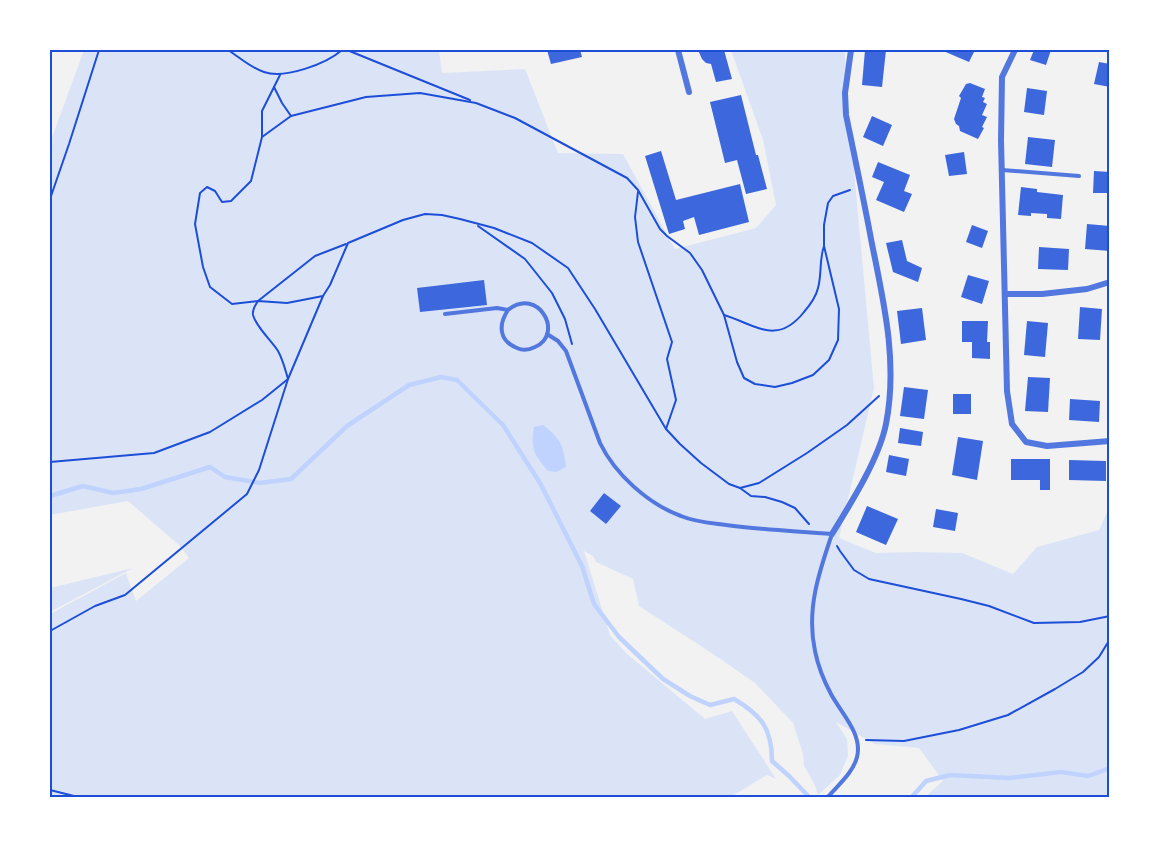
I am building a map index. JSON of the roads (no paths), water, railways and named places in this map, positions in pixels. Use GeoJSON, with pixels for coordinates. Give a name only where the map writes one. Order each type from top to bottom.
{"type":"FeatureCollection","features":[{"type":"Feature","properties":{"kind":"street"},"geometry":{"type":"LineString","coordinates":[[678,50],[689,92]]}},
{"type":"Feature","properties":{"kind":"street"},"geometry":{"type":"LineString","coordinates":[[832,534],[850,506],[873,459],[885,426],[891,386],[889,338],[878,270],[846,115],[845,93],[851,50]]}},
{"type":"Feature","properties":{"kind":"street"},"geometry":{"type":"LineString","coordinates":[[1015,50],[1002,77],[1007,391],[1012,424],[1026,442],[1047,446],[1110,441]]}},
{"type":"Feature","properties":{"kind":"street"},"geometry":{"type":"LineString","coordinates":[[1005,294],[1041,294],[1087,289],[1110,282]]}},
{"type":"Feature","properties":{"kind":"lane"},"geometry":{"type":"LineString","coordinates":[[1002,171],[1079,176]]}},
{"type":"Feature","properties":{"kind":"lane"},"geometry":{"type":"LineString","coordinates":[[520,303],[531,304],[540,309],[546,318],[548,327],[542,342],[535,348],[521,350],[510,345],[503,337],[501,329],[502,318],[508,310],[520,303]]}},
{"type":"Feature","properties":{"kind":"lane"},"geometry":{"type":"LineString","coordinates":[[445,314],[497,308],[508,310]]}},
{"type":"Feature","properties":{"kind":"lane"},"geometry":{"type":"LineString","coordinates":[[547,334],[558,341],[566,351],[607,458],[647,498],[680,516],[702,522],[746,528],[832,534],[819,572],[811,626],[820,669],[858,742],[857,758],[852,769],[827,798]]}},
{"type":"Feature","properties":{"kind":"water"},"geometry":{"type":"Polygon","coordinates":[[[543,425],[554,434],[564,453],[566,467],[556,472],[548,471],[534,451],[534,427],[543,425]]]}},
{"type":"Feature","properties":{"kind":"waterway"},"geometry":{"type":"LineString","coordinates":[[50,496],[83,486],[113,493],[141,489],[210,467],[225,477],[260,483],[291,479],[347,426],[409,385],[441,377],[457,380],[503,425],[540,483],[582,566],[594,604],[619,637],[663,679],[690,696],[710,705],[734,699],[751,711],[767,731],[772,761],[810,798]]}},
{"type":"Feature","properties":{"kind":"waterway"},"geometry":{"type":"LineString","coordinates":[[911,798],[926,781],[950,775],[1009,778],[1061,772],[1088,776],[1110,768]]}}]}
